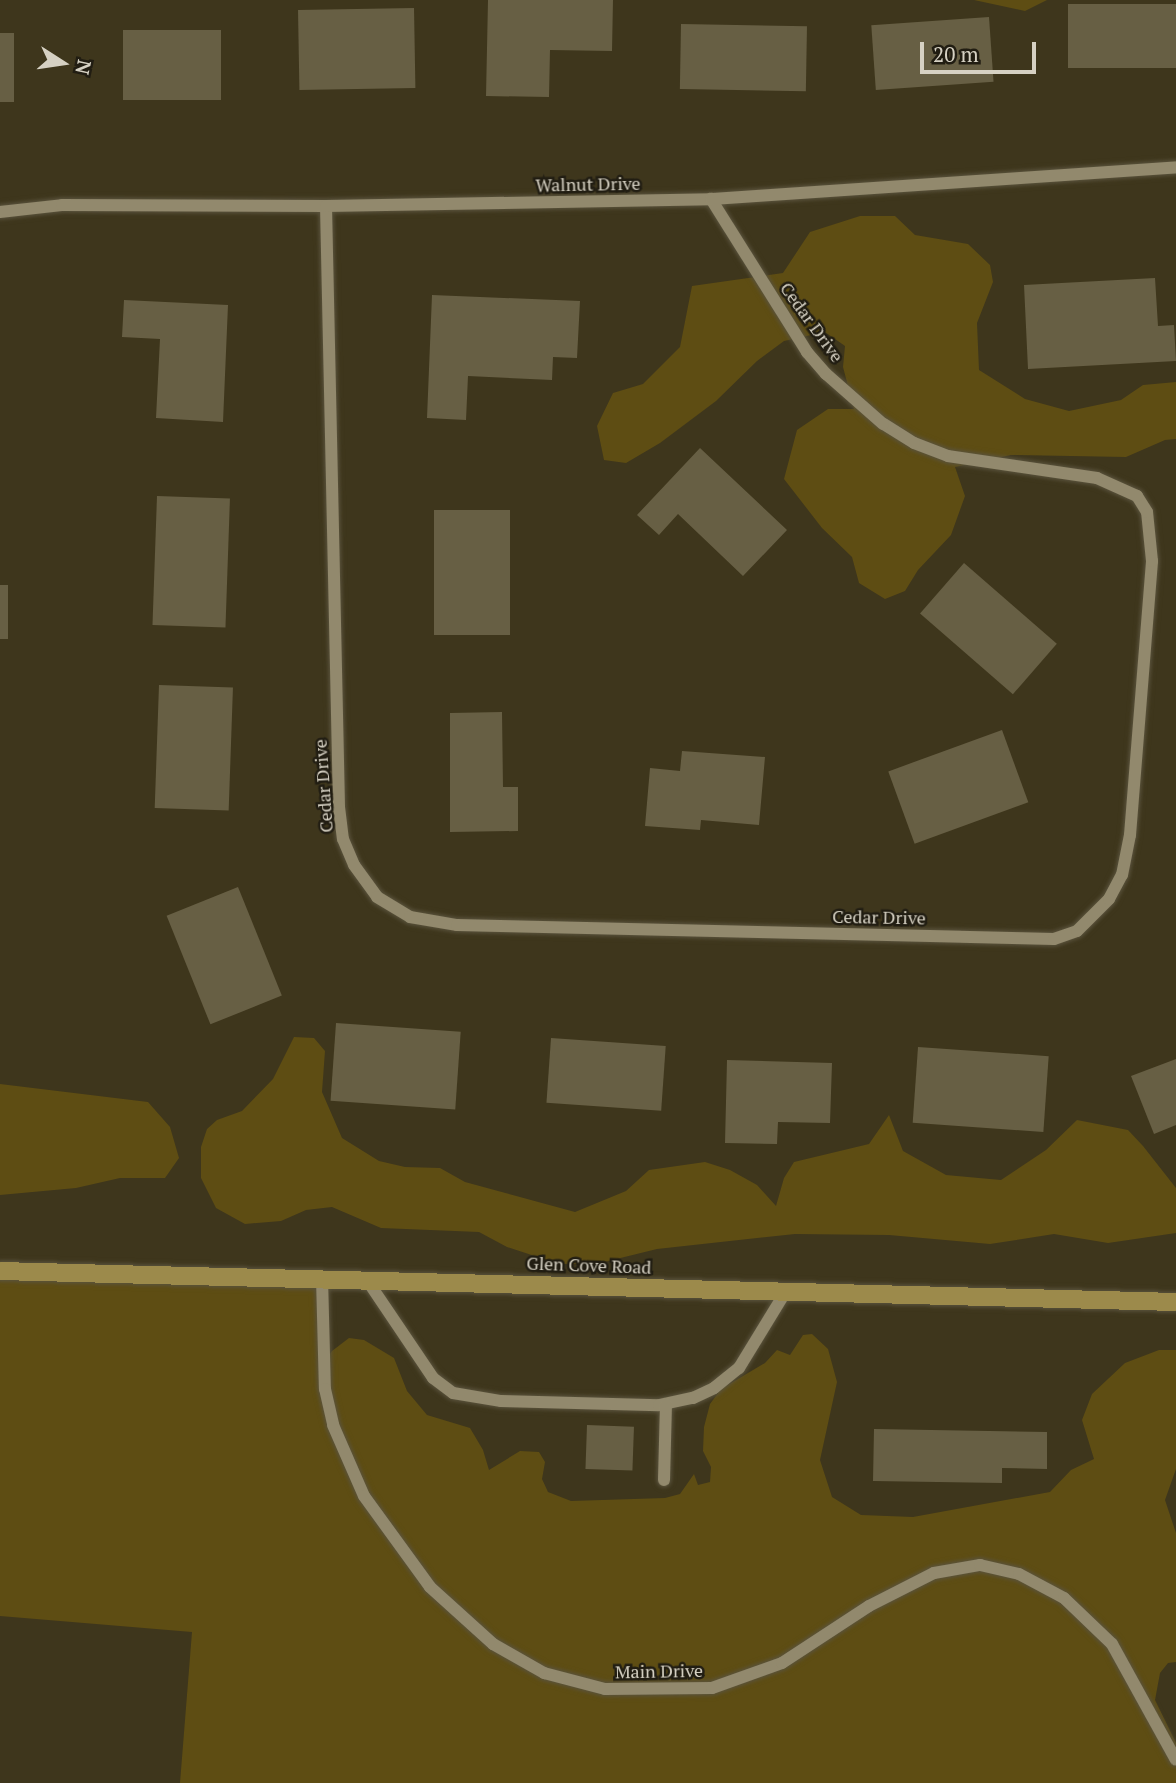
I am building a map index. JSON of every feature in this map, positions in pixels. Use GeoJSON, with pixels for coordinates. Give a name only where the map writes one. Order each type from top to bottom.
{"type":"FeatureCollection","features":[{"type":"Feature","properties":{"kind":"main road","name":"Glen Cove Road"},"geometry":{"type":"LineString","coordinates":[[0,1271],[1176,1303]]}},
{"type":"Feature","properties":{"kind":"street","name":"Walnut Drive"},"geometry":{"type":"LineString","coordinates":[[0,212],[62,205],[326,206],[711,199],[1176,167]]}},
{"type":"Feature","properties":{"kind":"street","name":"Cedar Drive"},"geometry":{"type":"LineString","coordinates":[[326,206],[339,807],[344,839],[354,865],[377,897],[410,917],[457,925],[1054,939],[1077,931],[1109,899],[1122,875],[1130,835],[1152,561],[1147,512],[1137,496],[1097,478],[947,456],[914,443],[883,424],[826,374],[807,352],[711,199]]}},
{"type":"Feature","properties":{"kind":"street","name":"Main Drive"},"geometry":{"type":"LineString","coordinates":[[322,1278],[325,1389],[333,1425],[364,1496],[430,1587],[493,1644],[544,1673],[605,1689],[712,1688],[782,1663],[869,1606],[934,1573],[980,1565],[1019,1574],[1064,1598],[1112,1644],[1176,1760]]}},
{"type":"Feature","properties":{"kind":"street"},"geometry":{"type":"LineString","coordinates":[[367,1280],[433,1378],[453,1393],[501,1401],[666,1404],[704,1393],[739,1368],[786,1291]]}},
{"type":"Feature","properties":{"kind":"street"},"geometry":{"type":"LineString","coordinates":[[664,1480],[666,1404]]}},
{"type":"Feature","properties":{"kind":"shaded area"},"geometry":{"type":"Polygon","coordinates":[[[974,0],[1047,0],[1025,11],[974,0]]]}},
{"type":"Feature","properties":{"kind":"shaded area"},"geometry":{"type":"Polygon","coordinates":[[[860,216],[895,216],[915,235],[968,244],[990,265],[993,282],[977,323],[979,370],[1025,399],[1069,411],[1121,400],[1143,385],[1176,382],[1176,439],[1165,440],[1126,457],[1011,455],[955,467],[965,496],[951,535],[918,570],[905,591],[885,599],[859,583],[852,557],[822,528],[784,479],[797,430],[828,409],[854,409],[843,367],[845,346],[825,332],[784,341],[757,361],[716,401],[660,443],[626,463],[604,460],[597,426],[613,393],[643,384],[680,347],[692,286],[783,273],[810,232],[860,216]]]}},
{"type":"Feature","properties":{"kind":"shaded area"},"geometry":{"type":"Polygon","coordinates":[[[294,1037],[314,1038],[325,1051],[322,1092],[342,1138],[379,1161],[405,1167],[440,1168],[465,1182],[575,1212],[626,1191],[649,1170],[705,1162],[730,1170],[757,1185],[776,1206],[784,1178],[794,1162],[869,1144],[889,1115],[903,1151],[946,1175],[1001,1180],[1046,1150],[1077,1120],[1128,1130],[1143,1146],[1176,1188],[1176,1233],[1108,1243],[1054,1234],[990,1244],[889,1235],[795,1234],[657,1249],[596,1264],[559,1264],[507,1247],[479,1232],[381,1228],[332,1207],[306,1210],[281,1221],[245,1224],[216,1208],[201,1178],[201,1147],[207,1129],[217,1120],[242,1111],[273,1079],[294,1037]]]}},
{"type":"Feature","properties":{"kind":"shaded area"},"geometry":{"type":"Polygon","coordinates":[[[0,1084],[148,1102],[170,1127],[179,1158],[165,1178],[120,1178],[76,1188],[0,1195],[0,1084]]]}},
{"type":"Feature","properties":{"kind":"shaded area"},"geometry":{"type":"Polygon","coordinates":[[[0,1271],[322,1278],[323,1364],[332,1351],[349,1338],[364,1340],[394,1358],[407,1391],[427,1415],[470,1428],[483,1450],[489,1470],[520,1451],[539,1452],[545,1462],[542,1479],[548,1492],[571,1501],[665,1498],[680,1494],[694,1474],[698,1485],[710,1482],[711,1467],[703,1451],[704,1427],[710,1404],[721,1389],[765,1363],[777,1350],[790,1355],[803,1335],[812,1334],[828,1349],[837,1382],[820,1460],[832,1497],[861,1515],[913,1517],[1050,1492],[1071,1470],[1094,1459],[1082,1420],[1092,1394],[1125,1363],[1159,1350],[1176,1350],[1176,1469],[1165,1500],[1176,1533],[1176,1662],[1168,1663],[1160,1673],[1155,1700],[1176,1743],[1176,1783],[180,1783],[192,1632],[0,1616],[0,1271]]]}},
{"type":"Feature","properties":{"kind":"building"},"geometry":{"type":"Polygon","coordinates":[[[488,0],[613,0],[612,51],[550,50],[549,97],[486,96],[488,0]]]}},
{"type":"Feature","properties":{"kind":"building"},"geometry":{"type":"Polygon","coordinates":[[[1068,4],[1176,4],[1176,68],[1068,68],[1068,4]]]}},
{"type":"Feature","properties":{"kind":"building"},"geometry":{"type":"Polygon","coordinates":[[[414,8],[415,88],[299,90],[298,10],[414,8]]]}},
{"type":"Feature","properties":{"kind":"building"},"geometry":{"type":"Polygon","coordinates":[[[989,17],[994,82],[876,90],[871,25],[989,17]]]}},
{"type":"Feature","properties":{"kind":"building"},"geometry":{"type":"Polygon","coordinates":[[[681,24],[807,26],[806,91],[680,89],[681,24]]]}},
{"type":"Feature","properties":{"kind":"building"},"geometry":{"type":"Polygon","coordinates":[[[123,30],[221,30],[221,100],[123,100],[123,30]]]}},
{"type":"Feature","properties":{"kind":"building"},"geometry":{"type":"Polygon","coordinates":[[[0,33],[14,33],[14,102],[0,102],[0,33]]]}},
{"type":"Feature","properties":{"kind":"building"},"geometry":{"type":"Polygon","coordinates":[[[1155,278],[1158,326],[1174,325],[1176,361],[1028,369],[1024,285],[1155,278]]]}},
{"type":"Feature","properties":{"kind":"building"},"geometry":{"type":"Polygon","coordinates":[[[432,295],[580,301],[577,358],[553,357],[552,380],[468,376],[466,420],[427,418],[432,295]]]}},
{"type":"Feature","properties":{"kind":"building"},"geometry":{"type":"Polygon","coordinates":[[[124,300],[228,305],[223,422],[156,418],[160,339],[122,337],[124,300]]]}},
{"type":"Feature","properties":{"kind":"building"},"geometry":{"type":"Polygon","coordinates":[[[700,448],[787,530],[743,576],[678,514],[659,535],[637,515],[700,448]]]}},
{"type":"Feature","properties":{"kind":"building"},"geometry":{"type":"Polygon","coordinates":[[[157,496],[230,499],[225,627],[152,625],[157,496]]]}},
{"type":"Feature","properties":{"kind":"building"},"geometry":{"type":"Polygon","coordinates":[[[434,510],[510,510],[510,635],[434,635],[434,510]]]}},
{"type":"Feature","properties":{"kind":"building"},"geometry":{"type":"Polygon","coordinates":[[[964,563],[1057,644],[1013,694],[920,614],[964,563]]]}},
{"type":"Feature","properties":{"kind":"building"},"geometry":{"type":"Polygon","coordinates":[[[0,585],[8,585],[8,639],[0,639],[0,585]]]}},
{"type":"Feature","properties":{"kind":"building"},"geometry":{"type":"Polygon","coordinates":[[[159,685],[233,688],[229,811],[155,808],[159,685]]]}},
{"type":"Feature","properties":{"kind":"building"},"geometry":{"type":"Polygon","coordinates":[[[502,712],[503,787],[518,787],[518,831],[450,832],[450,713],[502,712]]]}},
{"type":"Feature","properties":{"kind":"building"},"geometry":{"type":"Polygon","coordinates":[[[1002,730],[1028,802],[915,844],[888,771],[1002,730]]]}},
{"type":"Feature","properties":{"kind":"building"},"geometry":{"type":"Polygon","coordinates":[[[682,751],[765,757],[759,825],[701,820],[700,830],[645,826],[650,768],[680,771],[682,751]]]}},
{"type":"Feature","properties":{"kind":"building"},"geometry":{"type":"Polygon","coordinates":[[[238,887],[282,995],[210,1024],[167,916],[238,887]]]}},
{"type":"Feature","properties":{"kind":"building"},"geometry":{"type":"Polygon","coordinates":[[[336,1023],[461,1032],[455,1110],[331,1101],[336,1023]]]}},
{"type":"Feature","properties":{"kind":"building"},"geometry":{"type":"Polygon","coordinates":[[[551,1038],[666,1046],[661,1111],[546,1103],[551,1038]]]}},
{"type":"Feature","properties":{"kind":"building"},"geometry":{"type":"Polygon","coordinates":[[[918,1047],[1049,1056],[1043,1132],[913,1123],[918,1047]]]}},
{"type":"Feature","properties":{"kind":"building"},"geometry":{"type":"Polygon","coordinates":[[[1176,1059],[1176,1125],[1154,1134],[1131,1076],[1176,1059]]]}},
{"type":"Feature","properties":{"kind":"building"},"geometry":{"type":"Polygon","coordinates":[[[727,1060],[832,1063],[830,1123],[778,1122],[777,1144],[725,1143],[727,1060]]]}},
{"type":"Feature","properties":{"kind":"building"},"geometry":{"type":"Polygon","coordinates":[[[587,1425],[634,1427],[632,1471],[585,1469],[587,1425]]]}},
{"type":"Feature","properties":{"kind":"building"},"geometry":{"type":"Polygon","coordinates":[[[874,1429],[1047,1432],[1047,1469],[1002,1468],[1002,1483],[873,1481],[874,1429]]]}}]}
